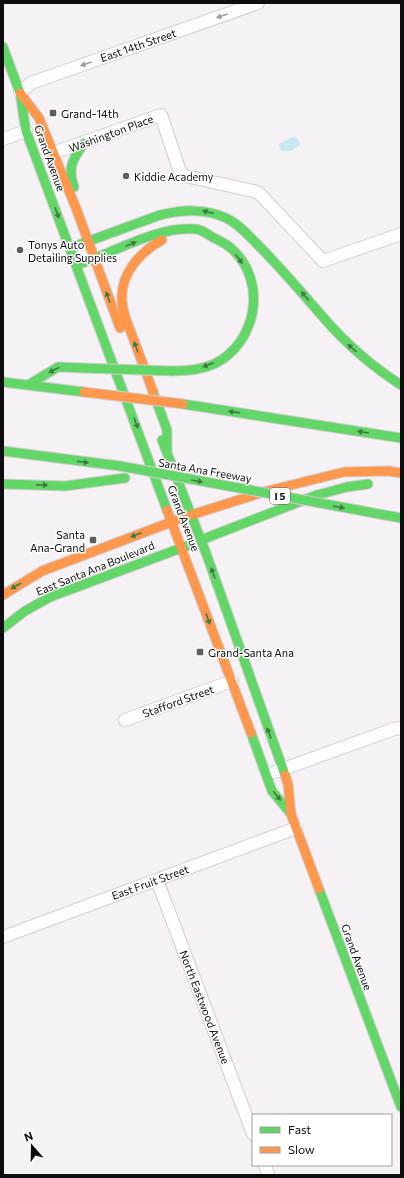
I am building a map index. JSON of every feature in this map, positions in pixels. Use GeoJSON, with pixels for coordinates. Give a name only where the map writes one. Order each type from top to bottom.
{"type":"FeatureCollection","features":[{"type":"Feature","properties":{"kind":"main road"},"geometry":{"type":"LineString","coordinates":[[3,47],[20,94]]}},
{"type":"Feature","properties":{"kind":"main road","name":"Grand Avenue"},"geometry":{"type":"LineString","coordinates":[[20,94],[26,130],[272,791],[291,814]]}},
{"type":"Feature","properties":{"kind":"main road","name":"Grand Avenue"},"geometry":{"type":"LineString","coordinates":[[20,94],[39,118],[76,208],[124,339]]}},
{"type":"Feature","properties":{"kind":"main road"},"geometry":{"type":"LineString","coordinates":[[76,208],[76,192],[69,170],[74,157],[84,143]]}},
{"type":"Feature","properties":{"kind":"main road"},"geometry":{"type":"LineString","coordinates":[[70,248],[172,212],[197,210],[226,218],[241,228],[268,255],[346,343],[374,367],[401,385]]}},
{"type":"Feature","properties":{"kind":"main road"},"geometry":{"type":"LineString","coordinates":[[28,385],[58,367],[190,371],[207,367],[231,353],[245,334],[251,320],[254,306],[254,293],[245,267],[234,251],[222,242],[197,229],[180,228],[167,231],[148,237],[77,266]]}},
{"type":"Feature","properties":{"kind":"main road"},"geometry":{"type":"LineString","coordinates":[[167,451],[167,430],[125,316],[122,301],[124,284],[130,268],[139,256],[161,240],[171,236],[183,234],[209,236]]}},
{"type":"Feature","properties":{"kind":"main road"},"geometry":{"type":"LineString","coordinates":[[132,361],[137,376]]}},
{"type":"Feature","properties":{"kind":"main road"},"geometry":{"type":"LineString","coordinates":[[3,382],[183,404],[401,438]]}},
{"type":"Feature","properties":{"kind":"main road"},"geometry":{"type":"LineString","coordinates":[[143,391],[151,413]]}},
{"type":"Feature","properties":{"kind":"main road","name":"Grand Avenue"},"geometry":{"type":"LineString","coordinates":[[159,435],[167,451],[201,540],[288,784],[291,814],[296,828],[401,1108]]}},
{"type":"Feature","properties":{"kind":"main road","name":"Santa Ana Freeway"},"geometry":{"type":"LineString","coordinates":[[3,451],[120,466],[401,518]]}},
{"type":"Feature","properties":{"kind":"main road","name":"East Santa Ana Boulevard"},"geometry":{"type":"LineString","coordinates":[[3,594],[42,571],[191,514],[266,491],[344,472],[389,471],[401,473]]}},
{"type":"Feature","properties":{"kind":"main road"},"geometry":{"type":"LineString","coordinates":[[3,484],[65,486],[159,474]]}},
{"type":"Feature","properties":{"kind":"main road","name":"East Santa Ana Boulevard"},"geometry":{"type":"LineString","coordinates":[[3,628],[25,611],[50,596],[182,548],[308,498],[360,484],[380,483]]}},
{"type":"Feature","properties":{"kind":"street","name":"East 14th Street"},"geometry":{"type":"LineString","coordinates":[[20,94],[30,83],[258,3]]}},
{"type":"Feature","properties":{"kind":"street","name":"Washington Place"},"geometry":{"type":"LineString","coordinates":[[53,153],[161,115],[181,175],[258,192],[323,261],[401,234]]}},
{"type":"Feature","properties":{"kind":"street"},"geometry":{"type":"LineString","coordinates":[[3,139],[26,130]]}},
{"type":"Feature","properties":{"kind":"street","name":"Stafford Street"},"geometry":{"type":"LineString","coordinates":[[125,720],[232,681]]}},
{"type":"Feature","properties":{"kind":"street"},"geometry":{"type":"LineString","coordinates":[[267,775],[394,729],[401,728]]}},
{"type":"Feature","properties":{"kind":"street","name":"East Fruit Street"},"geometry":{"type":"LineString","coordinates":[[3,937],[296,828]]}},
{"type":"Feature","properties":{"kind":"street","name":"North Eastwood Avenue"},"geometry":{"type":"LineString","coordinates":[[157,880],[252,1131]]}},
{"type":"Feature","properties":{"kind":"water"},"geometry":{"type":"Polygon","coordinates":[[[291,137],[297,138],[300,145],[291,151],[281,151],[279,144],[291,137]]]}},
{"type":"Feature","properties":{"kind":"traffic: fast"},"geometry":{"type":"LineString","coordinates":[[3,47],[20,93],[26,131],[167,510]]}},
{"type":"Feature","properties":{"kind":"traffic: fast"},"geometry":{"type":"LineString","coordinates":[[74,187],[71,174],[72,164],[84,143]]}},
{"type":"Feature","properties":{"kind":"traffic: fast"},"geometry":{"type":"LineString","coordinates":[[70,248],[168,213],[201,211],[231,220],[267,254],[350,346],[379,370],[401,385]]}},
{"type":"Feature","properties":{"kind":"traffic: fast"},"geometry":{"type":"LineString","coordinates":[[77,265],[135,241],[180,229],[200,230],[226,244],[232,249],[243,263],[250,278],[253,294],[253,311],[248,327],[240,342],[229,354],[214,364],[193,370],[172,371]]}},
{"type":"Feature","properties":{"kind":"traffic: fast"},"geometry":{"type":"LineString","coordinates":[[28,385],[58,367],[83,368]]}},
{"type":"Feature","properties":{"kind":"traffic: fast"},"geometry":{"type":"LineString","coordinates":[[83,368],[172,371]]}},
{"type":"Feature","properties":{"kind":"traffic: fast"},"geometry":{"type":"LineString","coordinates":[[3,382],[84,392]]}},
{"type":"Feature","properties":{"kind":"traffic: fast"},"geometry":{"type":"LineString","coordinates":[[153,392],[167,430],[167,451]]}},
{"type":"Feature","properties":{"kind":"traffic: fast"},"geometry":{"type":"LineString","coordinates":[[183,404],[401,438]]}},
{"type":"Feature","properties":{"kind":"traffic: fast"},"geometry":{"type":"LineString","coordinates":[[162,440],[206,553],[285,775]]}},
{"type":"Feature","properties":{"kind":"traffic: fast"},"geometry":{"type":"LineString","coordinates":[[3,451],[120,466]]}},
{"type":"Feature","properties":{"kind":"traffic: fast"},"geometry":{"type":"LineString","coordinates":[[120,466],[401,518]]}},
{"type":"Feature","properties":{"kind":"traffic: fast"},"geometry":{"type":"LineString","coordinates":[[3,484],[65,486],[125,478]]}},
{"type":"Feature","properties":{"kind":"traffic: fast"},"geometry":{"type":"LineString","coordinates":[[201,540],[317,495],[347,487],[368,484]]}},
{"type":"Feature","properties":{"kind":"traffic: fast"},"geometry":{"type":"LineString","coordinates":[[3,628],[25,611],[50,597],[192,544]]}},
{"type":"Feature","properties":{"kind":"traffic: fast"},"geometry":{"type":"LineString","coordinates":[[251,733],[272,791],[291,814]]}},
{"type":"Feature","properties":{"kind":"traffic: fast"},"geometry":{"type":"LineString","coordinates":[[319,889],[401,1107]]}},
{"type":"Feature","properties":{"kind":"traffic: slow"},"geometry":{"type":"LineString","coordinates":[[20,93],[39,118],[76,208],[120,328]]}},
{"type":"Feature","properties":{"kind":"traffic: slow"},"geometry":{"type":"LineString","coordinates":[[153,392],[125,317],[122,291],[128,273],[139,257],[162,240]]}},
{"type":"Feature","properties":{"kind":"traffic: slow"},"geometry":{"type":"LineString","coordinates":[[84,392],[183,404]]}},
{"type":"Feature","properties":{"kind":"traffic: slow"},"geometry":{"type":"LineString","coordinates":[[191,515],[267,491],[344,472],[389,471],[401,473]]}},
{"type":"Feature","properties":{"kind":"traffic: slow"},"geometry":{"type":"LineString","coordinates":[[167,510],[251,733]]}},
{"type":"Feature","properties":{"kind":"traffic: slow"},"geometry":{"type":"LineString","coordinates":[[3,595],[42,571],[182,518]]}},
{"type":"Feature","properties":{"kind":"traffic: slow"},"geometry":{"type":"LineString","coordinates":[[285,775],[288,784],[291,814],[319,889]]}},
{"type":"Feature","properties":{"kind":"place","name":"Grand-14th"},"geometry":{"type":"Point","coordinates":[53,113]}},
{"type":"Feature","properties":{"kind":"place","name":"Kiddie Academy"},"geometry":{"type":"Point","coordinates":[126,176]}},
{"type":"Feature","properties":{"kind":"place","name":"Tonys Auto Detailing Supplies"},"geometry":{"type":"Point","coordinates":[20,250]}},
{"type":"Feature","properties":{"kind":"place","name":"Santa Ana-Grand"},"geometry":{"type":"Point","coordinates":[93,540]}},
{"type":"Feature","properties":{"kind":"place","name":"Grand-Santa Ana"},"geometry":{"type":"Point","coordinates":[200,652]}}]}
